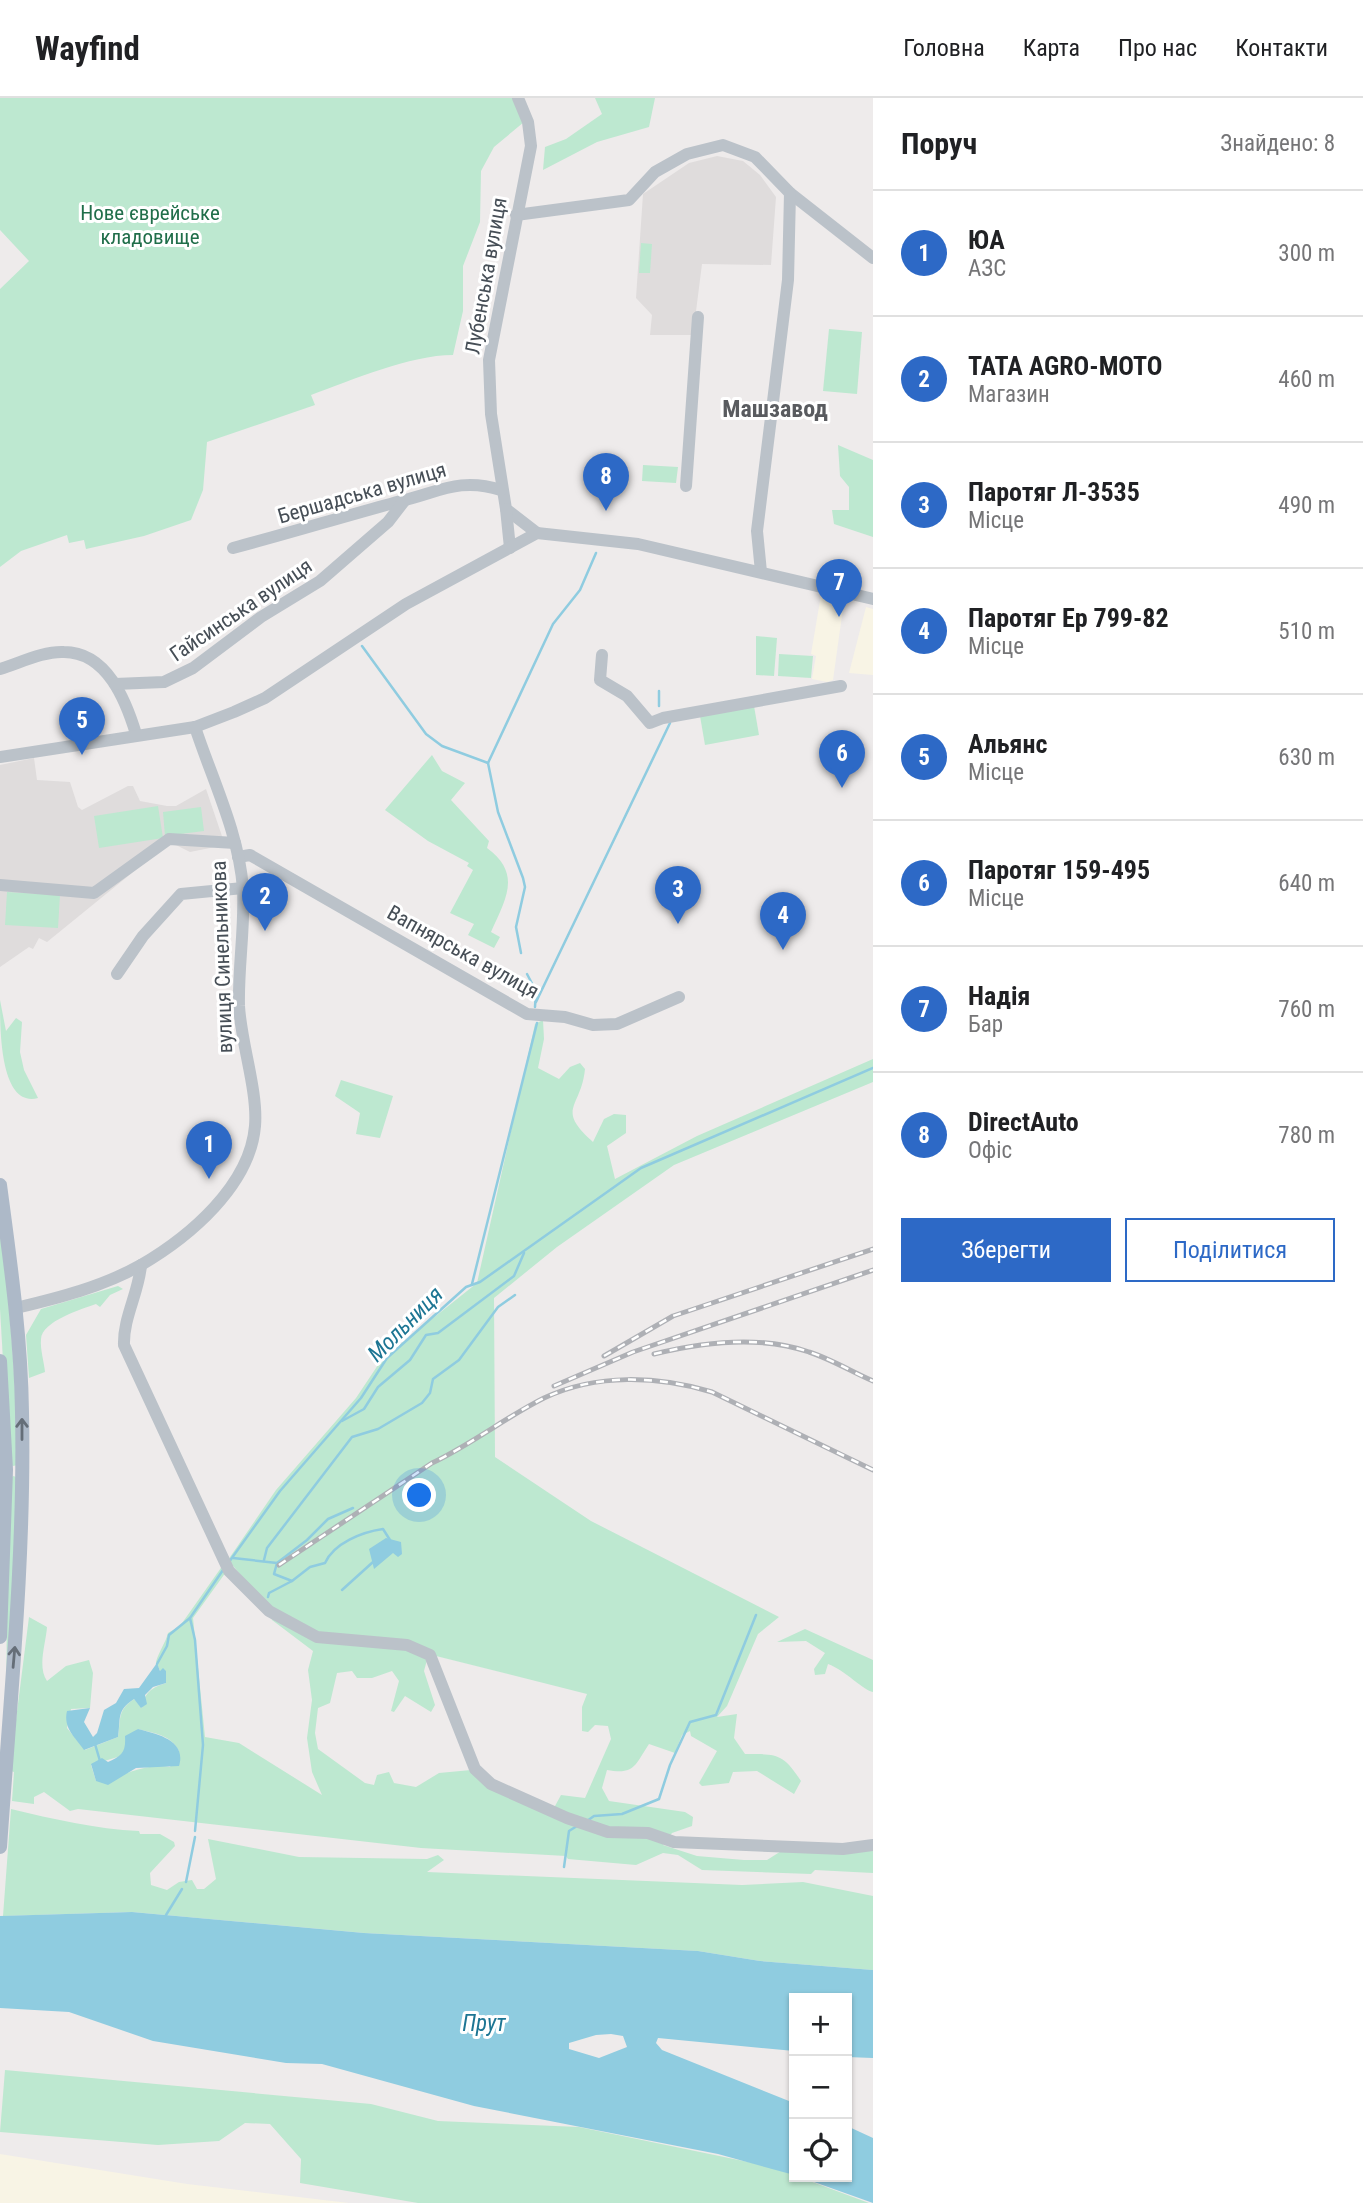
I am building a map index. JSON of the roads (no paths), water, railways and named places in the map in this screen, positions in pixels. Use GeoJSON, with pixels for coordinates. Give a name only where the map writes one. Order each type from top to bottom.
{"type":"FeatureCollection","features":[{"type":"Feature","properties":{"kind":"main road"},"geometry":{"type":"LineString","coordinates":[[0,1185],[16,1308],[22,1471],[17,1617],[0,1847]]}},
{"type":"Feature","properties":{"kind":"main road"},"geometry":{"type":"LineString","coordinates":[[0,1361],[6,1471],[0,1637]]}},
{"type":"Feature","properties":{"kind":"main road"},"geometry":{"type":"LineString","coordinates":[[6,1471],[22,1471]]}},
{"type":"Feature","properties":{"kind":"street","name":"Лубенська вулиця"},"geometry":{"type":"LineString","coordinates":[[510,548],[491,414],[489,360],[531,146],[528,122],[517,98]]}},
{"type":"Feature","properties":{"kind":"street"},"geometry":{"type":"LineString","coordinates":[[516,215],[629,200],[655,172],[687,154],[723,145],[755,157],[790,193],[873,258]]}},
{"type":"Feature","properties":{"kind":"street"},"geometry":{"type":"LineString","coordinates":[[761,572],[757,531],[788,280],[790,193]]}},
{"type":"Feature","properties":{"kind":"street"},"geometry":{"type":"LineString","coordinates":[[686,486],[698,317]]}},
{"type":"Feature","properties":{"kind":"street","name":"Бершадська вулиця"},"geometry":{"type":"LineString","coordinates":[[233,548],[451,486],[483,485],[501,490]]}},
{"type":"Feature","properties":{"kind":"street","name":"Гайсинська вулиця"},"geometry":{"type":"LineString","coordinates":[[115,684],[164,682],[193,668],[261,617],[320,581],[388,522],[405,500]]}},
{"type":"Feature","properties":{"kind":"street"},"geometry":{"type":"LineString","coordinates":[[506,509],[537,533],[638,544],[873,599]]}},
{"type":"Feature","properties":{"kind":"street"},"geometry":{"type":"LineString","coordinates":[[2,753],[195,727],[265,698],[406,604],[537,533]]}},
{"type":"Feature","properties":{"kind":"street"},"geometry":{"type":"LineString","coordinates":[[0,669],[65,652],[90,660],[115,684],[136,734]]}},
{"type":"Feature","properties":{"kind":"street"},"geometry":{"type":"LineString","coordinates":[[602,655],[600,680],[627,696],[650,723],[663,718],[841,686]]}},
{"type":"Feature","properties":{"kind":"street","name":"вулиця Синельникова"},"geometry":{"type":"LineString","coordinates":[[16,1308],[96,1285],[141,1265],[185,1234],[220,1200],[244,1166],[251,1147],[255,1125],[239,1004],[243,888],[235,842],[195,727]]}},
{"type":"Feature","properties":{"kind":"street"},"geometry":{"type":"LineString","coordinates":[[0,885],[94,893],[169,839],[235,842]]}},
{"type":"Feature","properties":{"kind":"street","name":"Вапнярська вулиця"},"geometry":{"type":"LineString","coordinates":[[238,856],[250,855],[527,1014],[561,1016],[593,1026],[617,1024],[679,997]]}},
{"type":"Feature","properties":{"kind":"street"},"geometry":{"type":"LineString","coordinates":[[117,974],[143,936],[181,894],[243,888]]}},
{"type":"Feature","properties":{"kind":"street"},"geometry":{"type":"LineString","coordinates":[[141,1265],[138,1287],[124,1332],[124,1345],[226,1565],[269,1612],[317,1637],[407,1645],[430,1655],[475,1769],[491,1784],[567,1818],[608,1832],[648,1833],[674,1842],[843,1849],[873,1845]]}},
{"type":"Feature","properties":{"kind":"water"},"geometry":{"type":"Polygon","coordinates":[[[386,1538],[401,1542],[402,1554],[398,1557],[393,1553],[374,1569],[369,1549],[386,1538]]]}},
{"type":"Feature","properties":{"kind":"water"},"geometry":{"type":"Polygon","coordinates":[[[157,1663],[160,1671],[163,1668],[166,1671],[166,1683],[153,1687],[145,1695],[147,1704],[141,1708],[134,1699],[124,1707],[120,1715],[118,1737],[84,1750],[68,1727],[67,1711],[90,1708],[84,1722],[93,1737],[97,1733],[104,1710],[116,1703],[124,1689],[139,1688],[157,1663]]]}},
{"type":"Feature","properties":{"kind":"water"},"geometry":{"type":"Polygon","coordinates":[[[138,1729],[161,1736],[175,1744],[179,1750],[179,1766],[136,1768],[108,1785],[96,1781],[91,1764],[102,1758],[108,1762],[120,1755],[124,1750],[125,1736],[138,1729]]]}},
{"type":"Feature","properties":{"kind":"water","name":"Прут"},"geometry":{"type":"Polygon","coordinates":[[[132,1912],[364,1933],[698,1951],[760,1961],[873,1970],[873,2058],[852,2057],[852,1993],[789,1993],[789,2051],[658,2038],[656,2043],[662,2050],[789,2101],[789,2174],[718,2154],[474,2106],[322,2064],[286,2063],[153,2041],[69,2012],[0,2008],[0,1916],[132,1912]],[[611,2034],[596,2035],[569,2043],[569,2049],[599,2058],[627,2047],[623,2036],[611,2034]]]}},
{"type":"Feature","properties":{"kind":"water"},"geometry":{"type":"Polygon","coordinates":[[[852,2128],[873,2138],[873,2203],[814,2182],[852,2182],[852,2128]]]}},
{"type":"Feature","properties":{"kind":"waterway"},"geometry":{"type":"LineString","coordinates":[[521,953],[516,927],[525,887],[498,812],[488,763],[553,624],[580,590],[596,553]]}},
{"type":"Feature","properties":{"kind":"waterway"},"geometry":{"type":"LineString","coordinates":[[362,646],[426,734],[442,746],[488,763]]}},
{"type":"Feature","properties":{"kind":"waterway"},"geometry":{"type":"LineString","coordinates":[[659,691],[659,706]]}},
{"type":"Feature","properties":{"kind":"waterway"},"geometry":{"type":"LineString","coordinates":[[536,1002],[670,723]]}},
{"type":"Feature","properties":{"kind":"waterway"},"geometry":{"type":"LineString","coordinates":[[527,974],[536,991],[535,1007]]}},
{"type":"Feature","properties":{"kind":"waterway"},"geometry":{"type":"LineString","coordinates":[[472,1284],[537,1023]]}},
{"type":"Feature","properties":{"kind":"waterway","name":"Мольниця"},"geometry":{"type":"LineString","coordinates":[[229,1562],[280,1491],[361,1398],[387,1358],[466,1287],[480,1282],[641,1168],[873,1068]]}},
{"type":"Feature","properties":{"kind":"waterway"},"geometry":{"type":"LineString","coordinates":[[342,1421],[364,1409],[378,1387],[410,1360],[426,1335],[438,1333],[514,1276],[524,1253]]}},
{"type":"Feature","properties":{"kind":"waterway"},"geometry":{"type":"LineString","coordinates":[[264,1560],[267,1548],[352,1437],[378,1429],[422,1403],[430,1393],[433,1379],[459,1360],[498,1307],[515,1295]]}},
{"type":"Feature","properties":{"kind":"waterway"},"geometry":{"type":"LineString","coordinates":[[353,1508],[328,1519],[307,1540],[277,1563],[274,1574],[292,1581],[310,1567],[325,1563],[342,1544],[366,1533],[383,1529],[390,1540]]}},
{"type":"Feature","properties":{"kind":"waterway"},"geometry":{"type":"LineString","coordinates":[[233,1558],[277,1563]]}},
{"type":"Feature","properties":{"kind":"waterway"},"geometry":{"type":"LineString","coordinates":[[342,1590],[373,1562]]}},
{"type":"Feature","properties":{"kind":"waterway","name":"Мольниця"},"geometry":{"type":"LineString","coordinates":[[195,1831],[203,1745],[195,1640],[190,1618],[223,1570]]}},
{"type":"Feature","properties":{"kind":"waterway"},"geometry":{"type":"LineString","coordinates":[[268,1597],[269,1593],[292,1581]]}},
{"type":"Feature","properties":{"kind":"waterway"},"geometry":{"type":"LineString","coordinates":[[587,1821],[594,1816],[622,1814],[659,1799],[670,1765],[690,1722],[716,1715],[756,1615]]}},
{"type":"Feature","properties":{"kind":"waterway"},"geometry":{"type":"LineString","coordinates":[[157,1664],[167,1646],[169,1635],[190,1618]]}},
{"type":"Feature","properties":{"kind":"waterway"},"geometry":{"type":"LineString","coordinates":[[95,1744],[100,1761]]}},
{"type":"Feature","properties":{"kind":"waterway"},"geometry":{"type":"LineString","coordinates":[[564,1867],[569,1831],[577,1826]]}},
{"type":"Feature","properties":{"kind":"waterway","name":"Мольниця"},"geometry":{"type":"LineString","coordinates":[[186,1882],[195,1837]]}},
{"type":"Feature","properties":{"kind":"waterway","name":"Мольниця"},"geometry":{"type":"LineString","coordinates":[[166,1915],[182,1889]]}},
{"type":"Feature","properties":{"kind":"railway"},"geometry":{"type":"LineString","coordinates":[[604,1356],[673,1316],[873,1249]]}},
{"type":"Feature","properties":{"kind":"railway"},"geometry":{"type":"LineString","coordinates":[[554,1386],[633,1352],[873,1270]]}},
{"type":"Feature","properties":{"kind":"railway"},"geometry":{"type":"LineString","coordinates":[[654,1354],[692,1346],[732,1342],[771,1343],[817,1355],[873,1381]]}},
{"type":"Feature","properties":{"kind":"railway"},"geometry":{"type":"LineString","coordinates":[[279,1565],[432,1463],[544,1398],[585,1384],[649,1380],[712,1392],[873,1470]]}},
{"type":"Feature","properties":{"kind":"place","name":"DirectAuto"},"geometry":{"type":"Point","coordinates":[606,511]}},
{"type":"Feature","properties":{"kind":"place","name":"Надія"},"geometry":{"type":"Point","coordinates":[839,617]}},
{"type":"Feature","properties":{"kind":"place","name":"Альянс"},"geometry":{"type":"Point","coordinates":[82,755]}},
{"type":"Feature","properties":{"kind":"place","name":"Паротяг 159-495"},"geometry":{"type":"Point","coordinates":[842,788]}},
{"type":"Feature","properties":{"kind":"place","name":"Паротяг Л-3535"},"geometry":{"type":"Point","coordinates":[678,924]}},
{"type":"Feature","properties":{"kind":"place","name":"TATA AGRO-MOTO"},"geometry":{"type":"Point","coordinates":[265,931]}},
{"type":"Feature","properties":{"kind":"place","name":"Паротяг Ер 799-82"},"geometry":{"type":"Point","coordinates":[783,950]}},
{"type":"Feature","properties":{"kind":"place","name":"ЮА"},"geometry":{"type":"Point","coordinates":[209,1179]}},
{"type":"Feature","properties":{"kind":"district","name":"Машзавод"},"geometry":{"type":"Point","coordinates":[775,409]}},
{"type":"Feature","properties":{"kind":"park label","name":"Нове єврейське кладовище"},"geometry":{"type":"Point","coordinates":[150,225]}}]}
